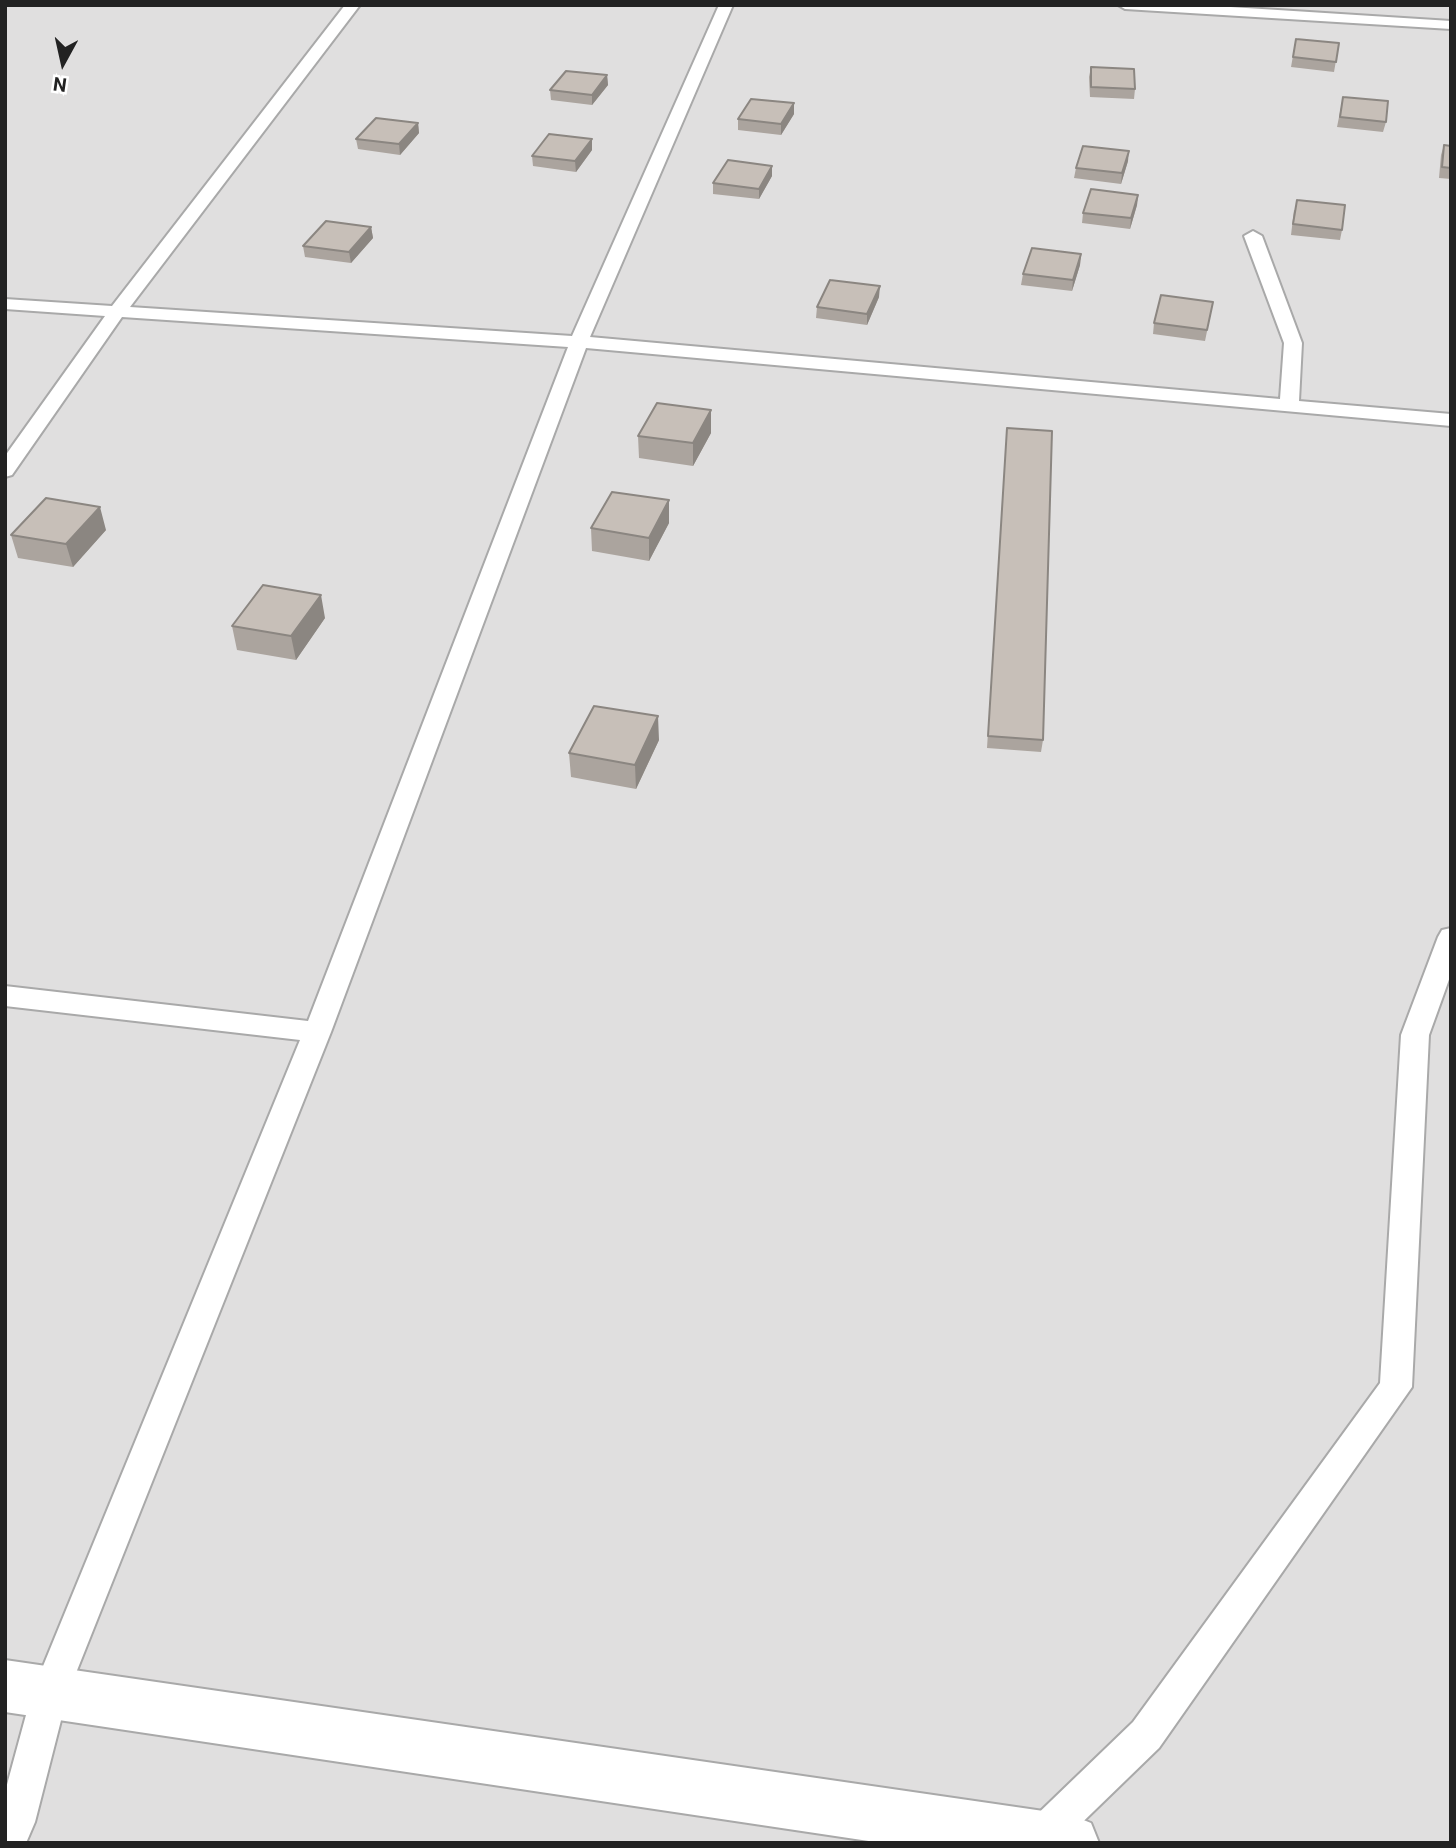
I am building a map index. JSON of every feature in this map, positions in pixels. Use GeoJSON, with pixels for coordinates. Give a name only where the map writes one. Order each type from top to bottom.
{"type":"FeatureCollection","features":[{"type":"Feature","properties":{"kind":"street"},"geometry":{"type":"LineString","coordinates":[[27,1690],[1049,1841]]}},
{"type":"Feature","properties":{"kind":"lane"},"geometry":{"type":"LineString","coordinates":[[5,471],[116,313],[353,5]]}},
{"type":"Feature","properties":{"kind":"lane"},"geometry":{"type":"LineString","coordinates":[[5,1843],[16,1822],[27,1690],[317,1032],[579,342],[726,5]]}},
{"type":"Feature","properties":{"kind":"lane"},"geometry":{"type":"LineString","coordinates":[[1125,5],[1451,25]]}},
{"type":"Feature","properties":{"kind":"lane"},"geometry":{"type":"LineString","coordinates":[[1253,236],[1293,343],[1289,406]]}},
{"type":"Feature","properties":{"kind":"lane"},"geometry":{"type":"LineString","coordinates":[[5,304],[579,342],[1451,420]]}},
{"type":"Feature","properties":{"kind":"lane"},"geometry":{"type":"LineString","coordinates":[[1049,1841],[1146,1735],[1395,1387],[1415,1035],[1451,937]]}},
{"type":"Feature","properties":{"kind":"lane"},"geometry":{"type":"LineString","coordinates":[[5,996],[317,1032]]}},
{"type":"Feature","properties":{"kind":"shaded area"},"geometry":{"type":"Polygon","coordinates":[[[5,5],[1451,5],[1451,1843],[5,1843],[5,5]]]}},
{"type":"Feature","properties":{"kind":"building"},"geometry":{"type":"Polygon","coordinates":[[[1296,39],[1339,43],[1336,62],[1293,57],[1296,39]]]}},
{"type":"Feature","properties":{"kind":"building"},"geometry":{"type":"Polygon","coordinates":[[[1091,67],[1134,69],[1135,89],[1091,87],[1091,67]]]}},
{"type":"Feature","properties":{"kind":"building"},"geometry":{"type":"Polygon","coordinates":[[[566,71],[607,75],[592,95],[550,90],[566,71]]]}},
{"type":"Feature","properties":{"kind":"building"},"geometry":{"type":"Polygon","coordinates":[[[1343,97],[1388,101],[1386,122],[1340,117],[1343,97]]]}},
{"type":"Feature","properties":{"kind":"building"},"geometry":{"type":"Polygon","coordinates":[[[751,99],[794,103],[781,124],[738,119],[751,99]]]}},
{"type":"Feature","properties":{"kind":"building"},"geometry":{"type":"Polygon","coordinates":[[[376,118],[418,123],[399,144],[356,139],[376,118]]]}},
{"type":"Feature","properties":{"kind":"building"},"geometry":{"type":"Polygon","coordinates":[[[549,134],[592,139],[575,161],[532,156],[549,134]]]}},
{"type":"Feature","properties":{"kind":"building"},"geometry":{"type":"Polygon","coordinates":[[[1444,145],[1451,146],[1451,168],[1442,167],[1444,145]]]}},
{"type":"Feature","properties":{"kind":"building"},"geometry":{"type":"Polygon","coordinates":[[[1083,146],[1129,151],[1122,173],[1076,168],[1083,146]]]}},
{"type":"Feature","properties":{"kind":"building"},"geometry":{"type":"Polygon","coordinates":[[[728,160],[772,166],[759,189],[713,183],[728,160]]]}},
{"type":"Feature","properties":{"kind":"building"},"geometry":{"type":"Polygon","coordinates":[[[1091,189],[1138,195],[1131,218],[1083,213],[1091,189]]]}},
{"type":"Feature","properties":{"kind":"building"},"geometry":{"type":"Polygon","coordinates":[[[1297,200],[1345,205],[1342,230],[1293,224],[1297,200]]]}},
{"type":"Feature","properties":{"kind":"building"},"geometry":{"type":"Polygon","coordinates":[[[326,221],[371,227],[349,252],[303,246],[326,221]]]}},
{"type":"Feature","properties":{"kind":"building"},"geometry":{"type":"Polygon","coordinates":[[[1032,248],[1081,254],[1073,280],[1023,274],[1032,248]]]}},
{"type":"Feature","properties":{"kind":"building"},"geometry":{"type":"Polygon","coordinates":[[[830,280],[880,286],[867,314],[817,307],[830,280]]]}},
{"type":"Feature","properties":{"kind":"building"},"geometry":{"type":"Polygon","coordinates":[[[1161,295],[1213,302],[1207,330],[1154,323],[1161,295]]]}},
{"type":"Feature","properties":{"kind":"building"},"geometry":{"type":"Polygon","coordinates":[[[657,403],[711,410],[693,443],[638,436],[657,403]]]}},
{"type":"Feature","properties":{"kind":"building"},"geometry":{"type":"Polygon","coordinates":[[[1007,428],[1052,431],[1043,740],[988,736],[1007,428]]]}},
{"type":"Feature","properties":{"kind":"building"},"geometry":{"type":"Polygon","coordinates":[[[612,492],[669,500],[649,538],[591,528],[612,492]]]}},
{"type":"Feature","properties":{"kind":"building"},"geometry":{"type":"Polygon","coordinates":[[[46,498],[100,507],[66,544],[11,535],[46,498]]]}},
{"type":"Feature","properties":{"kind":"building"},"geometry":{"type":"Polygon","coordinates":[[[263,585],[321,595],[291,636],[232,626],[263,585]]]}},
{"type":"Feature","properties":{"kind":"building"},"geometry":{"type":"Polygon","coordinates":[[[594,706],[658,716],[635,765],[569,753],[594,706]]]}}]}
